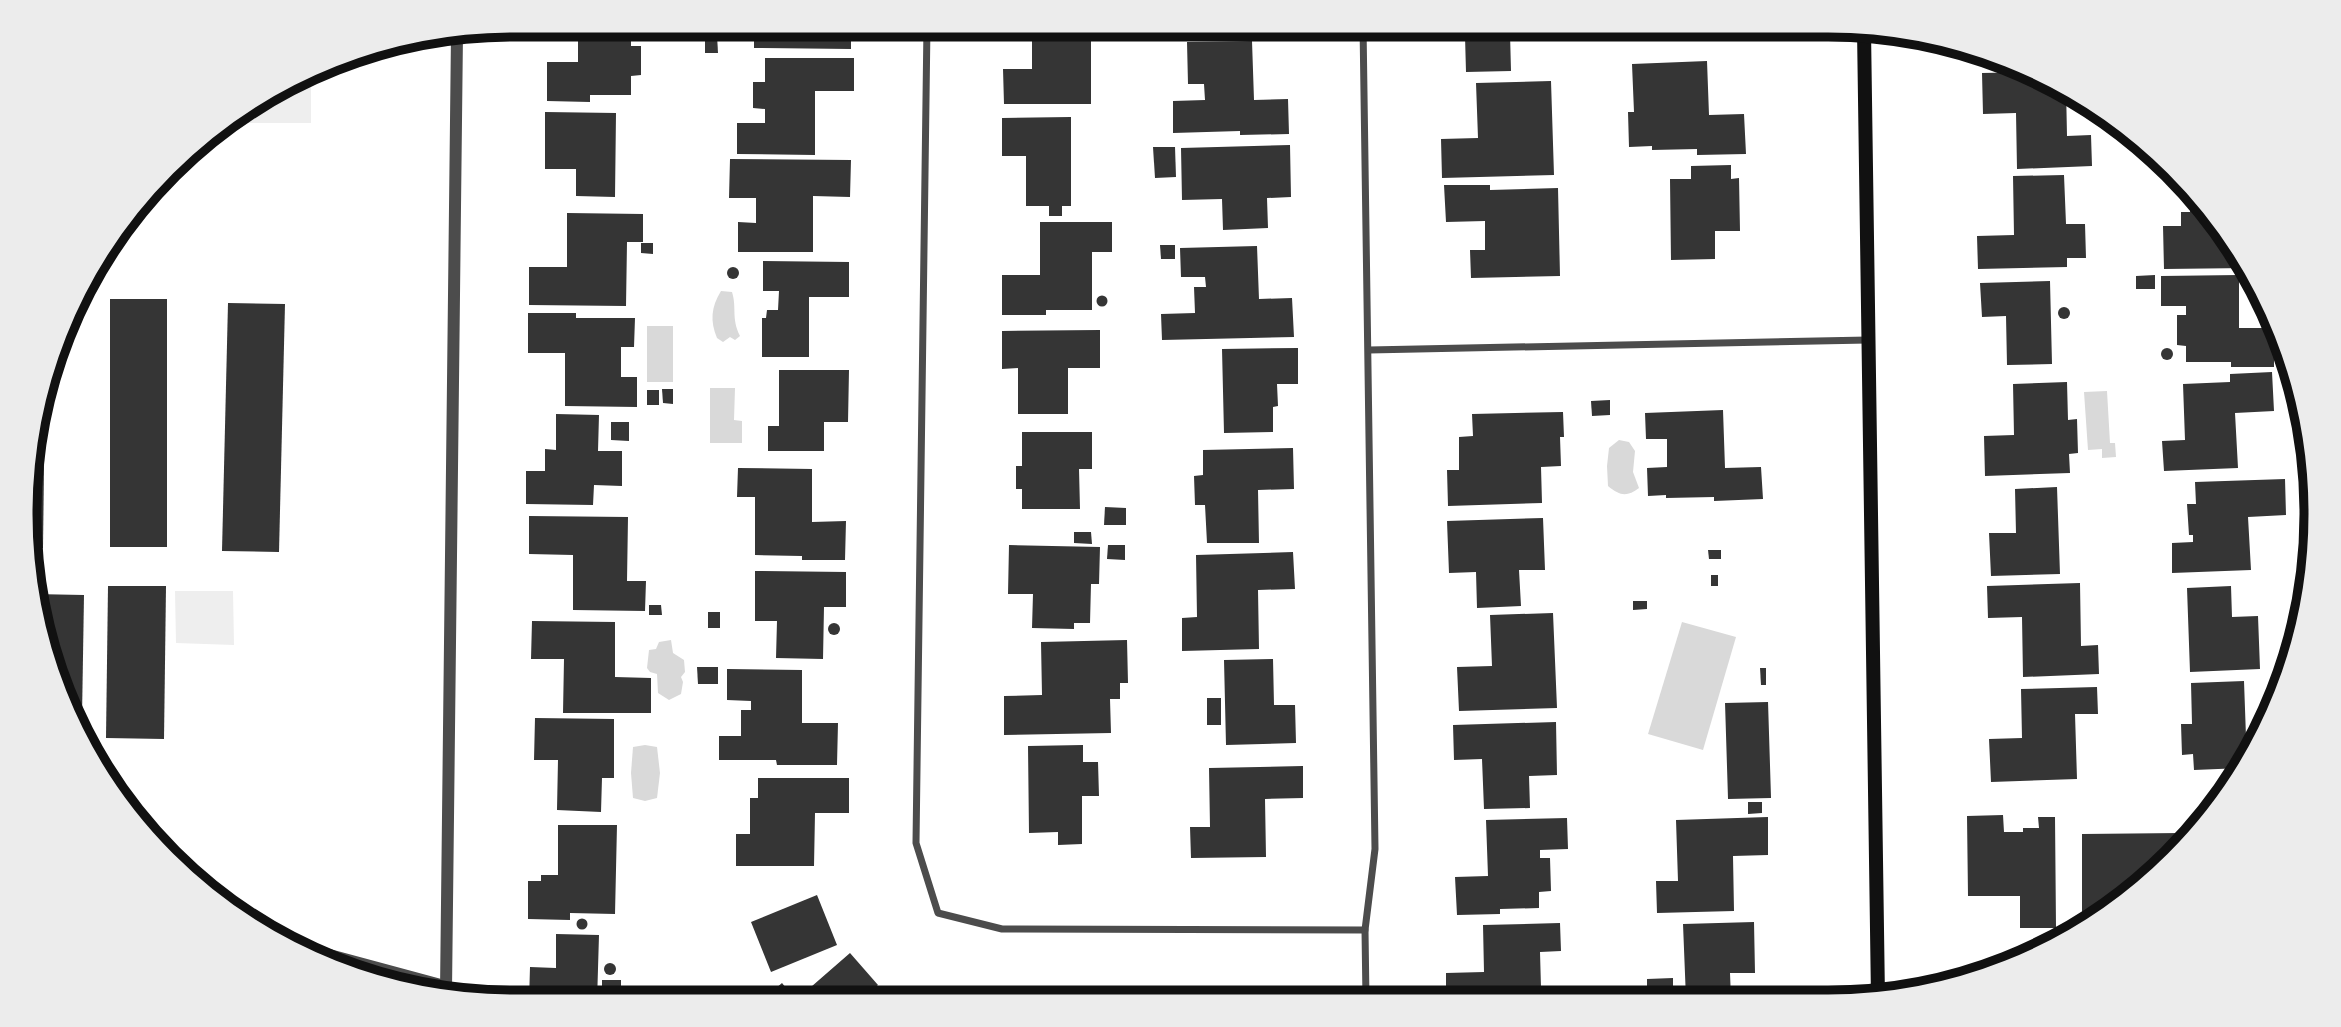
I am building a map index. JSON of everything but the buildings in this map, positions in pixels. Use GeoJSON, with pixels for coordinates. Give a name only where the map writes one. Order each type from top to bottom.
{"type":"FeatureCollection","features":[{"type":"Feature","properties":{"kind":"main road"},"geometry":{"type":"LineString","coordinates":[[1864,38],[1878,987]]}},
{"type":"Feature","properties":{"kind":"street"},"geometry":{"type":"LineString","coordinates":[[927,37],[916,843],[938,913],[1002,929],[1365,930]]}},
{"type":"Feature","properties":{"kind":"street"},"geometry":{"type":"LineString","coordinates":[[1363,37],[1375,849],[1365,930],[1366,990]]}},
{"type":"Feature","properties":{"kind":"street"},"geometry":{"type":"LineString","coordinates":[[446,985],[457,40]]}},
{"type":"Feature","properties":{"kind":"street"},"geometry":{"type":"LineString","coordinates":[[1369,350],[1868,340]]}},
{"type":"Feature","properties":{"kind":"street"},"geometry":{"type":"LineString","coordinates":[[336,956],[425,982]]}},
{"type":"Feature","properties":{"kind":"shaded area"},"geometry":{"type":"Polygon","coordinates":[[[311,82],[311,123],[240,123],[311,82]]]}},
{"type":"Feature","properties":{"kind":"shaded area"},"geometry":{"type":"Polygon","coordinates":[[[721,291],[732,292],[740,336],[735,340],[730,337],[723,342],[717,338],[713,326],[713,308],[721,291]]]}},
{"type":"Feature","properties":{"kind":"shaded area"},"geometry":{"type":"Polygon","coordinates":[[[647,326],[673,326],[673,382],[647,382],[647,326]]]}},
{"type":"Feature","properties":{"kind":"shaded area"},"geometry":{"type":"Polygon","coordinates":[[[710,388],[735,388],[734,420],[742,421],[742,443],[710,443],[710,388]]]}},
{"type":"Feature","properties":{"kind":"shaded area"},"geometry":{"type":"Polygon","coordinates":[[[2107,391],[2110,443],[2115,443],[2116,457],[2102,458],[2102,449],[2088,450],[2084,392],[2107,391]]]}},
{"type":"Feature","properties":{"kind":"shaded area"},"geometry":{"type":"Polygon","coordinates":[[[1619,440],[1629,442],[1635,451],[1633,472],[1639,488],[1627,494],[1616,492],[1608,486],[1609,448],[1619,440]]]}},
{"type":"Feature","properties":{"kind":"shaded area"},"geometry":{"type":"Polygon","coordinates":[[[175,591],[233,591],[234,645],[176,643],[175,591]]]}},
{"type":"Feature","properties":{"kind":"shaded area"},"geometry":{"type":"Polygon","coordinates":[[[1682,622],[1736,637],[1703,750],[1648,734],[1682,622]]]}},
{"type":"Feature","properties":{"kind":"shaded area"},"geometry":{"type":"Polygon","coordinates":[[[671,640],[673,653],[684,660],[685,672],[681,677],[681,694],[669,700],[658,693],[657,674],[647,668],[649,650],[656,649],[659,642],[671,640]]]}},
{"type":"Feature","properties":{"kind":"shaded area"},"geometry":{"type":"Polygon","coordinates":[[[633,747],[657,747],[660,773],[657,798],[645,801],[633,798],[631,773],[633,747]]]}}]}
